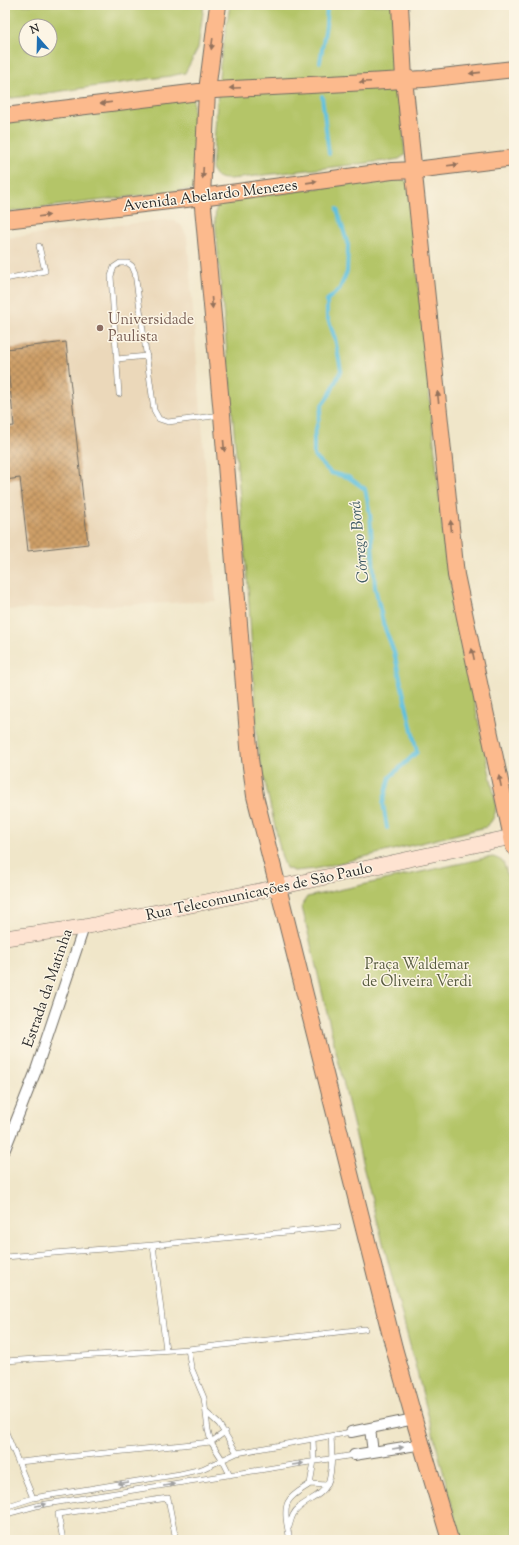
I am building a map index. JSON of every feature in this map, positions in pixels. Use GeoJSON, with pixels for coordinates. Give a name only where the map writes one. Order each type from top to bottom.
{"type":"FeatureCollection","features":[{"type":"Feature","properties":{"kind":"main road"},"geometry":{"type":"LineString","coordinates":[[218,5],[207,91],[202,196],[222,415],[250,759],[255,796],[394,1348],[450,1540]]}},
{"type":"Feature","properties":{"kind":"main road"},"geometry":{"type":"LineString","coordinates":[[400,5],[404,79],[456,575],[513,842]]}},
{"type":"Feature","properties":{"kind":"main road"},"geometry":{"type":"LineString","coordinates":[[5,116],[207,91],[424,79],[514,69]]}},
{"type":"Feature","properties":{"kind":"main road","name":"Avenida Abelardo Menezes"},"geometry":{"type":"LineString","coordinates":[[5,220],[186,199],[399,170],[414,170],[514,158]]}},
{"type":"Feature","properties":{"kind":"street","name":"Rua Telecomunicações de São Paulo"},"geometry":{"type":"LineString","coordinates":[[5,938],[84,927],[278,887],[513,842]]}},
{"type":"Feature","properties":{"kind":"street","name":"Estrada da Matinha"},"geometry":{"type":"LineString","coordinates":[[5,1149],[35,1073],[84,927]]}},
{"type":"Feature","properties":{"kind":"street"},"geometry":{"type":"LineString","coordinates":[[351,1432],[414,1419]]}},
{"type":"Feature","properties":{"kind":"street"},"geometry":{"type":"LineString","coordinates":[[370,1429],[373,1452]]}},
{"type":"Feature","properties":{"kind":"street"},"geometry":{"type":"LineString","coordinates":[[354,1455],[422,1444]]}},
{"type":"Feature","properties":{"kind":"lane"},"geometry":{"type":"LineString","coordinates":[[5,279],[45,271],[39,246]]}},
{"type":"Feature","properties":{"kind":"lane"},"geometry":{"type":"LineString","coordinates":[[119,394],[111,276],[114,267],[120,263],[128,263],[132,266],[135,273],[154,410],[159,418],[168,422],[222,415]]}},
{"type":"Feature","properties":{"kind":"lane"},"geometry":{"type":"LineString","coordinates":[[117,359],[147,356]]}},
{"type":"Feature","properties":{"kind":"lane"},"geometry":{"type":"LineString","coordinates":[[5,1257],[153,1245],[338,1227]]}},
{"type":"Feature","properties":{"kind":"lane"},"geometry":{"type":"LineString","coordinates":[[153,1245],[166,1350]]}},
{"type":"Feature","properties":{"kind":"lane"},"geometry":{"type":"LineString","coordinates":[[5,1361],[188,1349],[365,1329]]}},
{"type":"Feature","properties":{"kind":"lane"},"geometry":{"type":"LineString","coordinates":[[188,1349],[191,1366],[201,1389],[207,1413],[208,1430],[211,1442],[230,1475]]}},
{"type":"Feature","properties":{"kind":"lane"},"geometry":{"type":"LineString","coordinates":[[207,1413],[219,1424],[237,1453]]}},
{"type":"Feature","properties":{"kind":"lane"},"geometry":{"type":"LineString","coordinates":[[5,1430],[33,1498]]}},
{"type":"Feature","properties":{"kind":"lane"},"geometry":{"type":"LineString","coordinates":[[18,1462],[211,1442],[225,1432]]}},
{"type":"Feature","properties":{"kind":"lane"},"geometry":{"type":"LineString","coordinates":[[10,1513],[6,1506],[33,1498],[180,1474],[202,1469],[237,1453],[351,1432]]}},
{"type":"Feature","properties":{"kind":"lane"},"geometry":{"type":"LineString","coordinates":[[288,1530],[293,1515],[298,1509],[321,1492],[327,1485],[332,1458],[332,1436]]}},
{"type":"Feature","properties":{"kind":"lane"},"geometry":{"type":"LineString","coordinates":[[310,1484],[314,1461],[313,1439]]}},
{"type":"Feature","properties":{"kind":"lane"},"geometry":{"type":"LineString","coordinates":[[5,1518],[10,1513],[40,1505],[354,1455]]}},
{"type":"Feature","properties":{"kind":"lane"},"geometry":{"type":"LineString","coordinates":[[290,1540],[286,1511],[287,1503],[291,1498],[310,1484],[327,1485]]}},
{"type":"Feature","properties":{"kind":"lane"},"geometry":{"type":"LineString","coordinates":[[63,1540],[58,1514],[168,1498],[176,1540]]}},
{"type":"Feature","properties":{"kind":"shaded area","name":"Universidade Paulista"},"geometry":{"type":"Polygon","coordinates":[[[164,220],[175,221],[181,225],[187,236],[216,601],[5,610],[5,238],[164,220]]]}},
{"type":"Feature","properties":{"kind":"green space"},"geometry":{"type":"Polygon","coordinates":[[[5,5],[204,5],[198,48],[185,73],[5,99],[5,5]]]}},
{"type":"Feature","properties":{"kind":"green space"},"geometry":{"type":"Polygon","coordinates":[[[230,5],[393,5],[405,155],[399,159],[393,160],[230,179],[216,176],[212,169],[220,65],[230,5]]]}},
{"type":"Feature","properties":{"kind":"green space"},"geometry":{"type":"Polygon","coordinates":[[[193,97],[195,189],[5,212],[5,123],[193,97]]]}},
{"type":"Feature","properties":{"kind":"green space"},"geometry":{"type":"Polygon","coordinates":[[[392,178],[403,179],[408,182],[445,552],[463,649],[496,803],[496,810],[493,819],[486,827],[315,869],[294,871],[286,868],[282,858],[258,751],[248,587],[215,219],[216,209],[220,201],[392,178]]]}},
{"type":"Feature","properties":{"kind":"green space","name":"Praça Waldemar de Oliveira Verdi"},"geometry":{"type":"Polygon","coordinates":[[[493,857],[502,861],[507,872],[514,918],[514,1540],[461,1540],[364,1170],[302,907],[307,897],[493,857]]]}},
{"type":"Feature","properties":{"kind":"building"},"geometry":{"type":"Polygon","coordinates":[[[66,342],[88,544],[28,551],[20,478],[5,480],[5,427],[14,426],[6,349],[66,342]]]}},
{"type":"Feature","properties":{"kind":"waterway","name":"Córrego Borá"},"geometry":{"type":"LineString","coordinates":[[320,62],[326,25],[327,5]]}},
{"type":"Feature","properties":{"kind":"waterway","name":"Córrego Borá"},"geometry":{"type":"LineString","coordinates":[[322,96],[329,154]]}},
{"type":"Feature","properties":{"kind":"waterway","name":"Córrego Borá"},"geometry":{"type":"LineString","coordinates":[[337,209],[348,245],[347,272],[339,290],[327,300],[327,316],[335,338],[341,370],[330,394],[322,405],[314,437],[314,456],[331,473],[348,477],[365,489],[370,514],[375,587],[384,626],[394,652],[417,752],[390,777],[383,803],[387,828]]}},
{"type":"Feature","properties":{"kind":"place","name":"Universidade Paulista"},"geometry":{"type":"Point","coordinates":[100,328]}}]}
